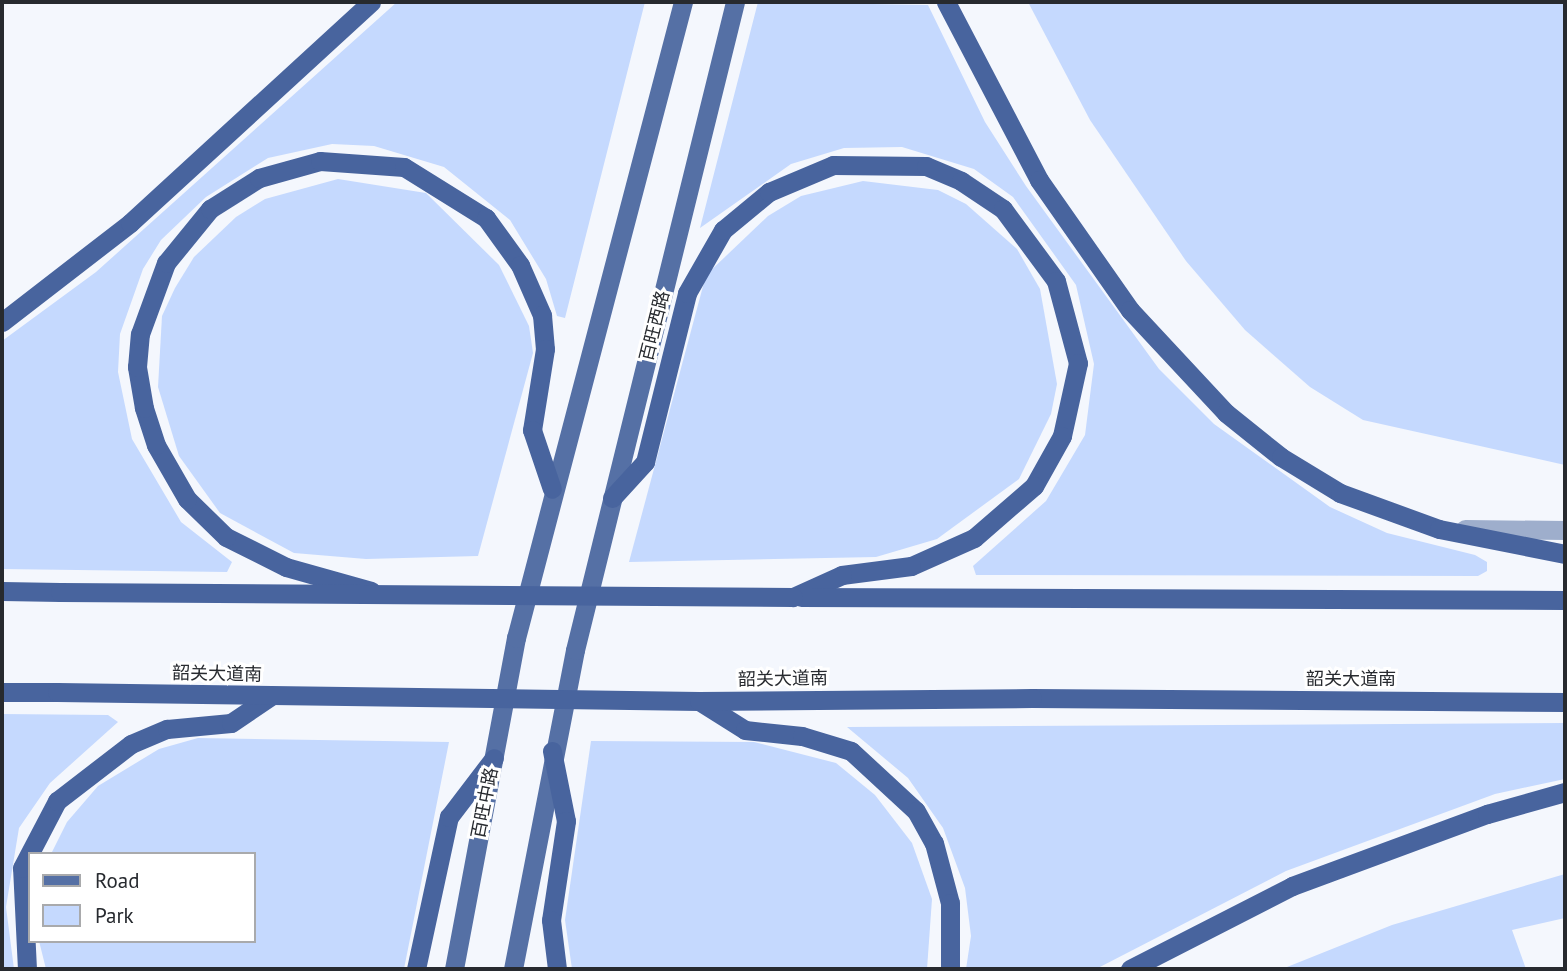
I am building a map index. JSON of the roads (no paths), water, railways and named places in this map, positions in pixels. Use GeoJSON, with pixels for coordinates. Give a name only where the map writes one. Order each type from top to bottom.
{"type":"FeatureCollection","features":[{"type":"Feature","properties":{"kind":"highway"},"geometry":{"type":"LineString","coordinates":[[2,322],[176,184],[371,2]]}},
{"type":"Feature","properties":{"kind":"highway"},"geometry":{"type":"LineString","coordinates":[[946,2],[1039,180],[1173,360],[1281,457],[1340,493],[1439,529],[1565,554]]}},
{"type":"Feature","properties":{"kind":"highway"},"geometry":{"type":"LineString","coordinates":[[380,594],[245,549],[187,499],[156,445],[137,368],[151,295],[185,233],[259,178],[347,160],[404,167],[434,181],[486,218],[533,289],[545,349],[532,430],[552,489]]}},
{"type":"Feature","properties":{"kind":"highway"},"geometry":{"type":"LineString","coordinates":[[612,498],[645,462],[687,293],[723,230],[799,176],[873,162],[926,166],[961,181],[1003,209],[1056,281],[1077,363],[1062,436],[1034,486],[993,525],[942,554],[911,566],[842,575],[793,597]]}},
{"type":"Feature","properties":{"kind":"highway"},"geometry":{"type":"LineString","coordinates":[[2,591],[1565,600]]}},
{"type":"Feature","properties":{"kind":"highway","name":"韶关大道南"},"geometry":{"type":"LineString","coordinates":[[2,692],[699,701],[1032,698],[1565,702]]}},
{"type":"Feature","properties":{"kind":"highway"},"geometry":{"type":"LineString","coordinates":[[33,852],[46,816],[99,764],[167,729],[231,723],[271,696]]}},
{"type":"Feature","properties":{"kind":"highway"},"geometry":{"type":"LineString","coordinates":[[699,701],[746,730],[802,736],[851,751],[916,811],[945,880],[950,969]]}},
{"type":"Feature","properties":{"kind":"highway"},"geometry":{"type":"LineString","coordinates":[[552,751],[566,821],[551,920],[557,969]]}},
{"type":"Feature","properties":{"kind":"highway"},"geometry":{"type":"LineString","coordinates":[[416,969],[449,817],[494,758]]}},
{"type":"Feature","properties":{"kind":"highway"},"geometry":{"type":"LineString","coordinates":[[1130,969],[1292,886],[1487,814],[1565,792]]}},
{"type":"Feature","properties":{"kind":"highway"},"geometry":{"type":"LineString","coordinates":[[27,969],[20,887],[28,865]]}},
{"type":"Feature","properties":{"kind":"main road"},"geometry":{"type":"LineString","coordinates":[[552,489],[683,2]]}},
{"type":"Feature","properties":{"kind":"main road","name":"百旺西路"},"geometry":{"type":"LineString","coordinates":[[552,751],[735,2]]}},
{"type":"Feature","properties":{"kind":"main road","name":"百旺中路"},"geometry":{"type":"LineString","coordinates":[[454,969],[516,638],[552,489]]}},
{"type":"Feature","properties":{"kind":"main road"},"geometry":{"type":"LineString","coordinates":[[513,969],[552,751]]}},
{"type":"Feature","properties":{"kind":"street"},"geometry":{"type":"LineString","coordinates":[[1439,529],[1565,530]]}}]}
